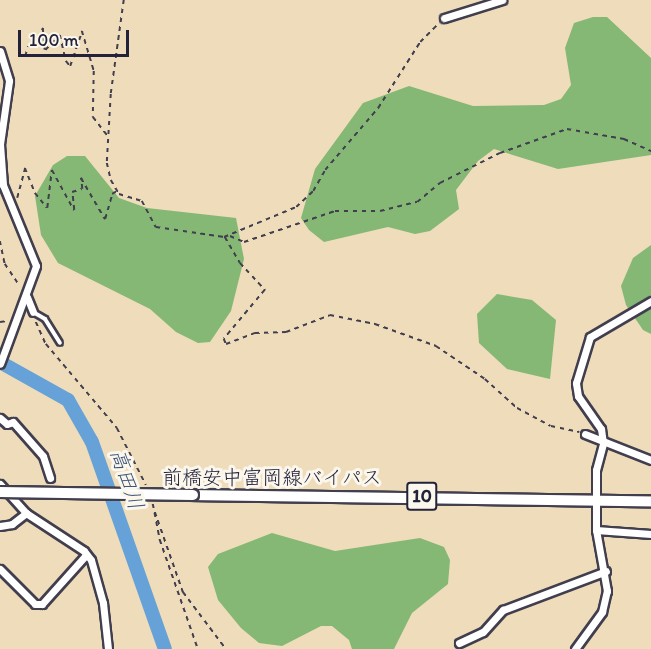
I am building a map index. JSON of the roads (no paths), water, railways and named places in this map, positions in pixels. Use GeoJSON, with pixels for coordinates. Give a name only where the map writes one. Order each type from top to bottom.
{"type":"FeatureCollection","features":[{"type":"Feature","properties":{"kind":"main road","name":"前橋安中富岡線バイパス"},"geometry":{"type":"LineString","coordinates":[[0,492],[651,501]]}},
{"type":"Feature","properties":{"kind":"street"},"geometry":{"type":"LineString","coordinates":[[444,18],[502,0]]}},
{"type":"Feature","properties":{"kind":"street"},"geometry":{"type":"LineString","coordinates":[[0,51],[9,81],[0,144],[3,185],[11,210],[36,266],[27,297],[0,364]]}},
{"type":"Feature","properties":{"kind":"street"},"geometry":{"type":"LineString","coordinates":[[27,297],[33,312]]}},
{"type":"Feature","properties":{"kind":"street"},"geometry":{"type":"LineString","coordinates":[[575,649],[602,612],[606,572],[596,530],[596,470],[603,443],[601,429],[578,396],[576,383],[584,347],[595,333],[651,301]]}},
{"type":"Feature","properties":{"kind":"street"},"geometry":{"type":"LineString","coordinates":[[0,418],[7,424],[14,422],[43,456],[50,478]]}},
{"type":"Feature","properties":{"kind":"street"},"geometry":{"type":"LineString","coordinates":[[585,434],[651,460]]}},
{"type":"Feature","properties":{"kind":"street"},"geometry":{"type":"LineString","coordinates":[[0,484],[26,513],[86,555],[99,585],[108,649]]}},
{"type":"Feature","properties":{"kind":"street"},"geometry":{"type":"LineString","coordinates":[[0,526],[12,524],[26,513]]}},
{"type":"Feature","properties":{"kind":"street"},"geometry":{"type":"LineString","coordinates":[[596,530],[651,534]]}},
{"type":"Feature","properties":{"kind":"street"},"geometry":{"type":"LineString","coordinates":[[0,569],[35,604],[42,604],[86,555]]}},
{"type":"Feature","properties":{"kind":"street"},"geometry":{"type":"LineString","coordinates":[[459,643],[483,632],[503,610],[606,572]]}},
{"type":"Feature","properties":{"kind":"lane"},"geometry":{"type":"LineString","coordinates":[[33,312],[45,319],[60,343]]}},
{"type":"Feature","properties":{"kind":"waterway","name":"高田川"},"geometry":{"type":"LineString","coordinates":[[0,362],[68,400],[92,442],[165,649]]}}]}
